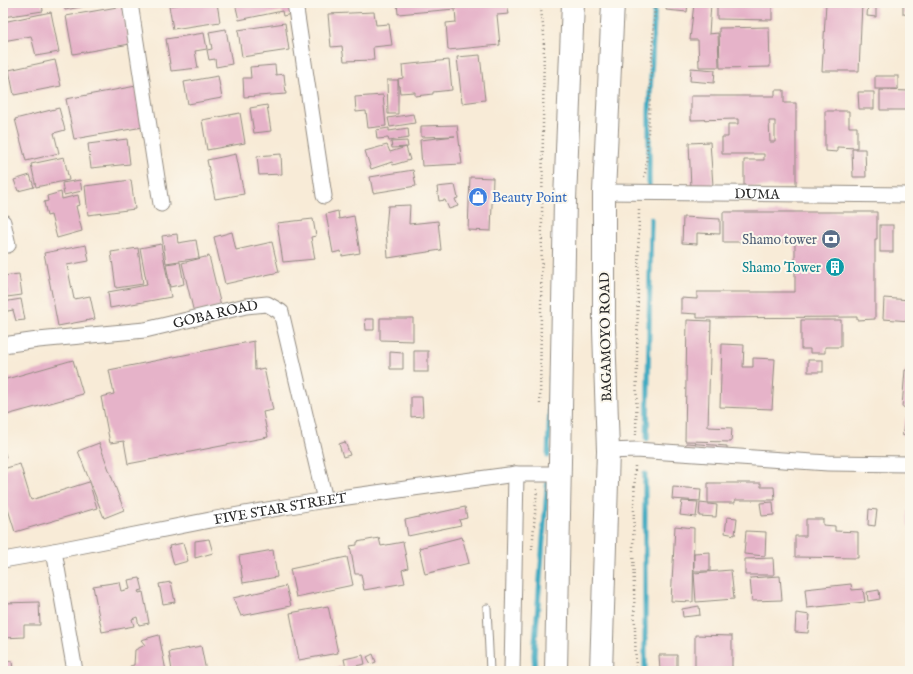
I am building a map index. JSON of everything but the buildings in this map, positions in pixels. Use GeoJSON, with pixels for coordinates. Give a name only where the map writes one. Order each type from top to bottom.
{"type":"FeatureCollection","features":[{"type":"Feature","properties":{"kind":"highway"},"geometry":{"type":"LineString","coordinates":[[556,671],[566,192],[573,3]]}},
{"type":"Feature","properties":{"kind":"highway","name":"BAGAMOYO ROAD"},"geometry":{"type":"LineString","coordinates":[[601,671],[608,451],[604,330],[604,192],[613,3]]}},
{"type":"Feature","properties":{"kind":"street"},"geometry":{"type":"LineString","coordinates":[[130,3],[160,204]]}},
{"type":"Feature","properties":{"kind":"street"},"geometry":{"type":"LineString","coordinates":[[295,3],[324,196]]}},
{"type":"Feature","properties":{"kind":"street","name":"DUMA"},"geometry":{"type":"LineString","coordinates":[[604,192],[910,195]]}},
{"type":"Feature","properties":{"kind":"street"},"geometry":{"type":"LineString","coordinates":[[3,222],[8,245]]}},
{"type":"Feature","properties":{"kind":"street","name":"GOBA ROAD"},"geometry":{"type":"LineString","coordinates":[[3,345],[38,340],[145,330],[246,306],[268,304],[282,312],[324,500]]}},
{"type":"Feature","properties":{"kind":"street"},"geometry":{"type":"LineString","coordinates":[[608,451],[636,450],[828,463],[910,464]]}},
{"type":"Feature","properties":{"kind":"street"},"geometry":{"type":"LineString","coordinates":[[512,671],[516,474]]}},
{"type":"Feature","properties":{"kind":"street","name":"FIVE STAR STREET"},"geometry":{"type":"LineString","coordinates":[[3,560],[54,552],[210,520],[324,500],[516,474],[560,474]]}},
{"type":"Feature","properties":{"kind":"street"},"geometry":{"type":"LineString","coordinates":[[54,552],[75,671]]}},
{"type":"Feature","properties":{"kind":"lane"},"geometry":{"type":"LineString","coordinates":[[487,608],[490,671]]}},
{"type":"Feature","properties":{"kind":"path"},"geometry":{"type":"LineString","coordinates":[[540,3],[544,33],[540,406]]}},
{"type":"Feature","properties":{"kind":"path"},"geometry":{"type":"LineString","coordinates":[[636,671],[633,548],[640,192],[646,169],[655,3]]}},
{"type":"Feature","properties":{"kind":"path"},"geometry":{"type":"LineString","coordinates":[[532,552],[537,475]]}},
{"type":"Feature","properties":{"kind":"waterway"},"geometry":{"type":"LineString","coordinates":[[649,192],[649,112],[655,3]]}},
{"type":"Feature","properties":{"kind":"waterway"},"geometry":{"type":"LineString","coordinates":[[647,439],[651,219]]}},
{"type":"Feature","properties":{"kind":"waterway"},"geometry":{"type":"LineString","coordinates":[[548,456],[551,378]]}},
{"type":"Feature","properties":{"kind":"waterway"},"geometry":{"type":"LineString","coordinates":[[645,474],[645,667]]}},
{"type":"Feature","properties":{"kind":"waterway"},"geometry":{"type":"LineString","coordinates":[[535,671],[534,655],[548,476]]}},
{"type":"Feature","properties":{"kind":"place","name":"Beauty Point"},"geometry":{"type":"Point","coordinates":[478,197]}},
{"type":"Feature","properties":{"kind":"place","name":"Shamo tower"},"geometry":{"type":"Point","coordinates":[831,239]}},
{"type":"Feature","properties":{"kind":"place","name":"Shamo Tower"},"geometry":{"type":"Point","coordinates":[835,267]}}]}
